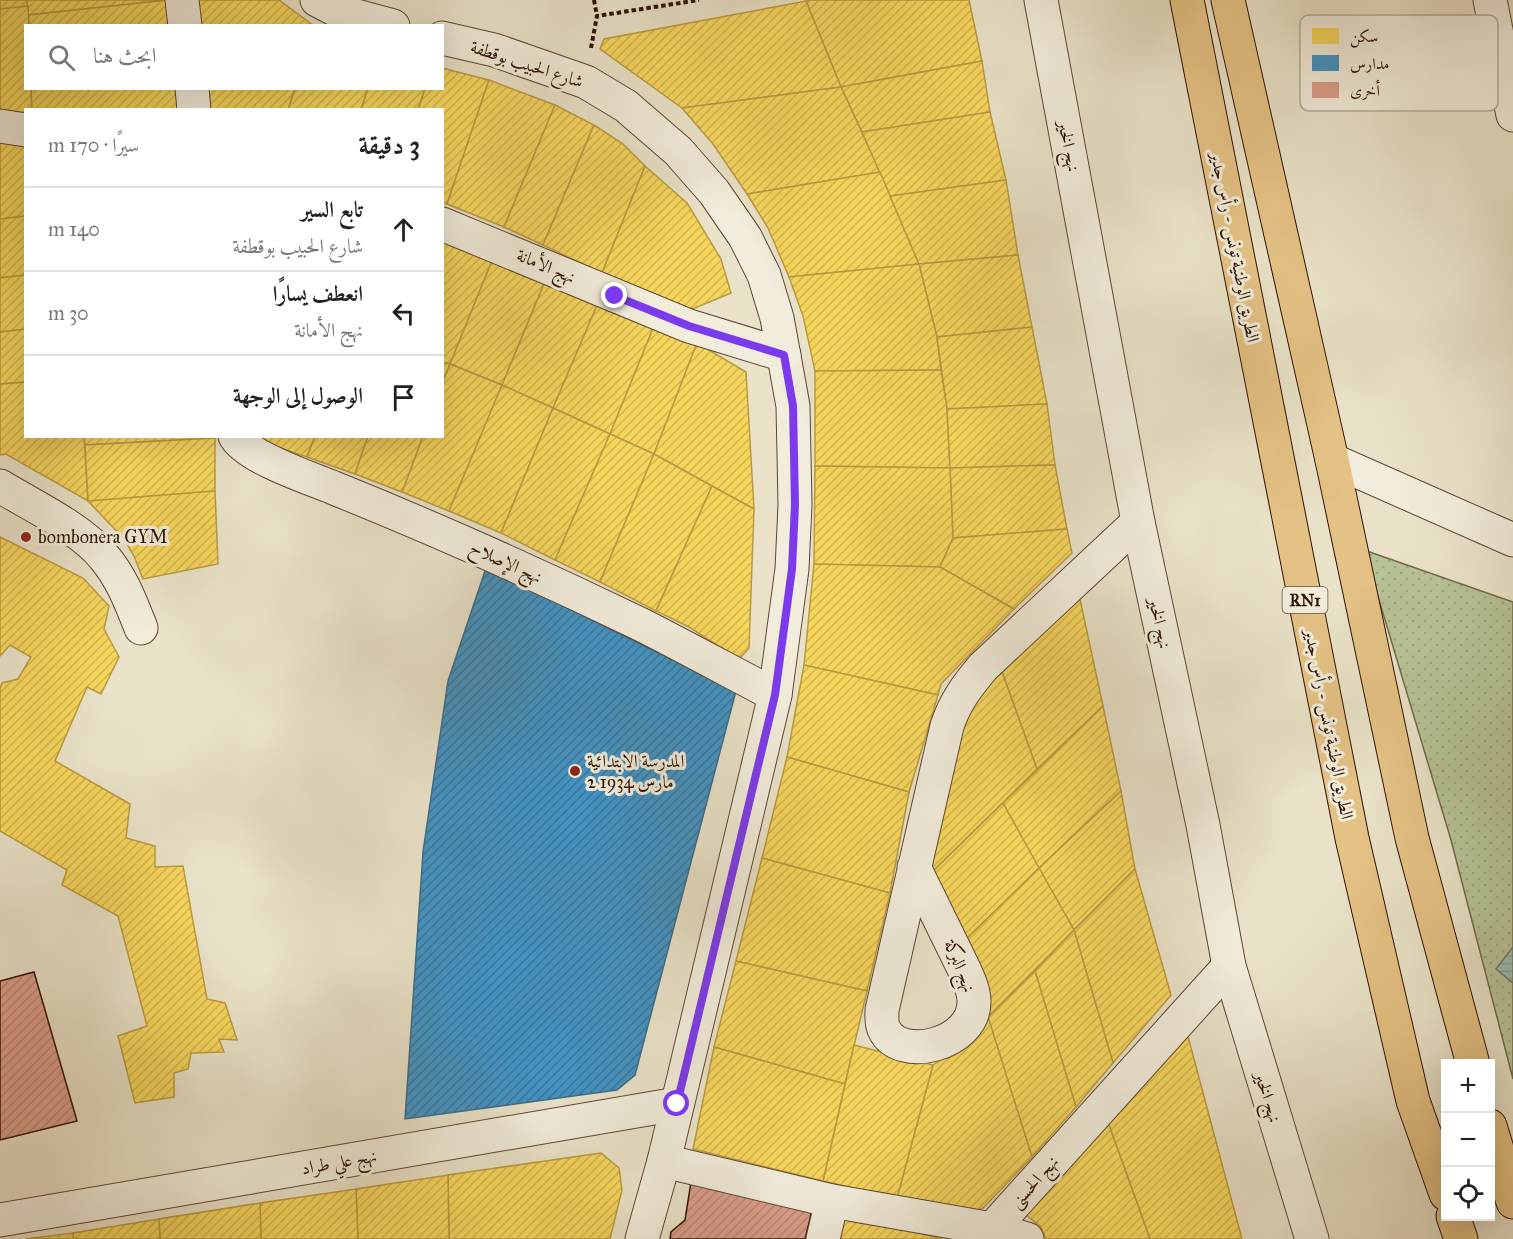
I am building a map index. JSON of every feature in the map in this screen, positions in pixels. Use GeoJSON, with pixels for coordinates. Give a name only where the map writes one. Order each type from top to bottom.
{"type":"FeatureCollection","features":[{"type":"Feature","properties":{"kind":"main road","name":"الطريق الوطنية تونس - رأس جدير"},"geometry":{"type":"LineString","coordinates":[[1187,0],[1352,838],[1413,1101],[1441,1180]]}},
{"type":"Feature","properties":{"kind":"main road"},"geometry":{"type":"LineString","coordinates":[[1228,0],[1332,460],[1412,838],[1472,1059]]}},
{"type":"Feature","properties":{"kind":"main road"},"geometry":{"type":"LineString","coordinates":[[1495,1140],[1513,1202]]}},
{"type":"Feature","properties":{"kind":"main road"},"geometry":{"type":"LineString","coordinates":[[1455,1221],[1461,1239]]}},
{"type":"Feature","properties":{"kind":"street"},"geometry":{"type":"LineString","coordinates":[[182,0],[185,24]]}},
{"type":"Feature","properties":{"kind":"street"},"geometry":{"type":"LineString","coordinates":[[316,0],[338,11],[386,24]]}},
{"type":"Feature","properties":{"kind":"street","name":"نهج الخير"},"geometry":{"type":"LineString","coordinates":[[1041,0],[1138,522],[1203,825],[1229,966],[1312,1239]]}},
{"type":"Feature","properties":{"kind":"street"},"geometry":{"type":"LineString","coordinates":[[1490,0],[1493,15]]}},
{"type":"Feature","properties":{"kind":"street","name":"شارع الحبيب بوقطفة"},"geometry":{"type":"LineString","coordinates":[[444,38],[494,50],[586,82],[626,106],[678,151],[714,192],[745,237],[764,274],[777,318],[793,406],[795,505],[792,569],[775,695],[664,1161],[642,1239]]}},
{"type":"Feature","properties":{"kind":"street"},"geometry":{"type":"LineString","coordinates":[[1498,40],[1513,115]]}},
{"type":"Feature","properties":{"kind":"street"},"geometry":{"type":"LineString","coordinates":[[192,90],[194,108]]}},
{"type":"Feature","properties":{"kind":"street"},"geometry":{"type":"LineString","coordinates":[[0,126],[24,130]]}},
{"type":"Feature","properties":{"kind":"street","name":"نهج الأمانة"},"geometry":{"type":"LineString","coordinates":[[444,225],[689,326],[784,355]]}},
{"type":"Feature","properties":{"kind":"street","name":"نهج الإصلاح"},"geometry":{"type":"LineString","coordinates":[[235,438],[238,443],[267,460],[433,528],[522,569],[642,626],[775,695]]}},
{"type":"Feature","properties":{"kind":"street"},"geometry":{"type":"LineString","coordinates":[[1332,460],[1513,540]]}},
{"type":"Feature","properties":{"kind":"street"},"geometry":{"type":"LineString","coordinates":[[0,486],[86,540],[103,555],[125,589],[141,628]]}},
{"type":"Feature","properties":{"kind":"street","name":"نهج البركة"},"geometry":{"type":"LineString","coordinates":[[914,867],[965,971],[974,1001],[973,1011],[964,1028],[950,1039],[927,1047],[901,1043],[885,1031],[882,1023],[882,1010],[914,867],[947,726],[954,706],[963,691],[983,668],[1138,522]]}},
{"type":"Feature","properties":{"kind":"street","name":"نهج الحسنى"},"geometry":{"type":"LineString","coordinates":[[992,1229],[1229,966]]}},
{"type":"Feature","properties":{"kind":"street","name":"نهج علي طراد"},"geometry":{"type":"LineString","coordinates":[[0,1220],[677,1104]]}},
{"type":"Feature","properties":{"kind":"street"},"geometry":{"type":"LineString","coordinates":[[664,1161],[832,1201],[992,1229],[1027,1239]]}},
{"type":"Feature","properties":{"kind":"street"},"geometry":{"type":"LineString","coordinates":[[823,1239],[832,1201]]}},
{"type":"Feature","properties":{"kind":"path"},"geometry":{"type":"LineString","coordinates":[[586,82],[597,16],[594,0]]}},
{"type":"Feature","properties":{"kind":"path"},"geometry":{"type":"LineString","coordinates":[[597,16],[699,0]]}},
{"type":"Feature","properties":{"kind":"green space"},"geometry":{"type":"Polygon","coordinates":[[[1364,550],[1513,602],[1513,1079],[1451,840],[1364,550]]]}},
{"type":"Feature","properties":{"kind":"water"},"geometry":{"type":"Polygon","coordinates":[[[1513,947],[1513,983],[1496,969],[1513,947]]]}},
{"type":"Feature","properties":{"kind":"building: سكن"},"geometry":{"type":"Polygon","coordinates":[[[0,0],[27,0],[28,6],[0,9],[0,0]]]}},
{"type":"Feature","properties":{"kind":"building: سكن"},"geometry":{"type":"Polygon","coordinates":[[[27,0],[168,0],[28,15],[27,0]]]}},
{"type":"Feature","properties":{"kind":"building: سكن"},"geometry":{"type":"Polygon","coordinates":[[[168,0],[174,24],[29,24],[28,15],[168,0]]]}},
{"type":"Feature","properties":{"kind":"building: سكن"},"geometry":{"type":"Polygon","coordinates":[[[193,0],[279,0],[311,24],[196,24],[193,0]]]}},
{"type":"Feature","properties":{"kind":"building: سكن"},"geometry":{"type":"Polygon","coordinates":[[[969,0],[982,61],[841,87],[806,1],[969,0]]]}},
{"type":"Feature","properties":{"kind":"building: سكن"},"geometry":{"type":"Polygon","coordinates":[[[806,1],[841,87],[682,108],[600,49],[604,39],[806,1]]]}},
{"type":"Feature","properties":{"kind":"building: سكن"},"geometry":{"type":"Polygon","coordinates":[[[28,6],[29,24],[24,24],[24,90],[31,90],[32,108],[24,108],[24,114],[0,113],[0,9],[28,6]]]}},
{"type":"Feature","properties":{"kind":"building: سكن"},"geometry":{"type":"Polygon","coordinates":[[[982,61],[990,112],[862,132],[841,87],[982,61]]]}},
{"type":"Feature","properties":{"kind":"building: سكن"},"geometry":{"type":"Polygon","coordinates":[[[444,69],[489,80],[447,204],[444,203],[444,108],[419,108],[424,90],[444,90],[444,69]]]}},
{"type":"Feature","properties":{"kind":"building: سكن"},"geometry":{"type":"Polygon","coordinates":[[[489,80],[555,105],[504,227],[447,204],[489,80]]]}},
{"type":"Feature","properties":{"kind":"building: سكن"},"geometry":{"type":"Polygon","coordinates":[[[841,87],[880,172],[747,194],[713,144],[682,108],[841,87]]]}},
{"type":"Feature","properties":{"kind":"building: سكن"},"geometry":{"type":"Polygon","coordinates":[[[31,90],[186,90],[187,108],[32,108],[31,90]]]}},
{"type":"Feature","properties":{"kind":"building: سكن"},"geometry":{"type":"Polygon","coordinates":[[[203,90],[294,90],[289,108],[206,108],[203,90]]]}},
{"type":"Feature","properties":{"kind":"building: سكن"},"geometry":{"type":"Polygon","coordinates":[[[294,90],[367,90],[362,108],[289,108],[294,90]]]}},
{"type":"Feature","properties":{"kind":"building: سكن"},"geometry":{"type":"Polygon","coordinates":[[[367,90],[424,90],[419,108],[362,108],[367,90]]]}},
{"type":"Feature","properties":{"kind":"building: سكن"},"geometry":{"type":"Polygon","coordinates":[[[555,105],[594,125],[543,245],[504,227],[555,105]]]}},
{"type":"Feature","properties":{"kind":"building: سكن"},"geometry":{"type":"Polygon","coordinates":[[[990,112],[1006,180],[890,196],[862,132],[990,112]]]}},
{"type":"Feature","properties":{"kind":"building: سكن"},"geometry":{"type":"Polygon","coordinates":[[[594,125],[623,144],[645,166],[602,273],[543,245],[594,125]]]}},
{"type":"Feature","properties":{"kind":"building: سكن"},"geometry":{"type":"Polygon","coordinates":[[[0,137],[24,140],[24,216],[0,219],[0,137]]]}},
{"type":"Feature","properties":{"kind":"building: سكن"},"geometry":{"type":"Polygon","coordinates":[[[645,166],[687,203],[721,259],[731,293],[690,310],[602,273],[645,166]]]}},
{"type":"Feature","properties":{"kind":"building: سكن"},"geometry":{"type":"Polygon","coordinates":[[[880,172],[919,264],[789,277],[768,228],[747,194],[880,172]]]}},
{"type":"Feature","properties":{"kind":"building: سكن"},"geometry":{"type":"Polygon","coordinates":[[[1006,180],[1018,255],[919,264],[890,196],[1006,180]]]}},
{"type":"Feature","properties":{"kind":"building: سكن"},"geometry":{"type":"Polygon","coordinates":[[[24,216],[24,275],[0,278],[0,219],[24,216]]]}},
{"type":"Feature","properties":{"kind":"building: سكن"},"geometry":{"type":"Polygon","coordinates":[[[444,234],[494,256],[450,364],[444,362],[444,234]]]}},
{"type":"Feature","properties":{"kind":"building: سكن"},"geometry":{"type":"Polygon","coordinates":[[[1018,255],[1032,327],[937,337],[919,264],[1018,255]]]}},
{"type":"Feature","properties":{"kind":"building: سكن"},"geometry":{"type":"Polygon","coordinates":[[[494,256],[546,279],[502,385],[450,364],[494,256]]]}},
{"type":"Feature","properties":{"kind":"building: سكن"},"geometry":{"type":"Polygon","coordinates":[[[919,264],[937,337],[941,370],[815,371],[803,316],[789,277],[919,264]]]}},
{"type":"Feature","properties":{"kind":"building: سكن"},"geometry":{"type":"Polygon","coordinates":[[[24,275],[24,329],[0,332],[0,278],[24,275]]]}},
{"type":"Feature","properties":{"kind":"building: سكن"},"geometry":{"type":"Polygon","coordinates":[[[546,279],[598,303],[553,408],[502,385],[546,279]]]}},
{"type":"Feature","properties":{"kind":"building: سكن"},"geometry":{"type":"Polygon","coordinates":[[[598,303],[654,326],[610,434],[553,408],[598,303]]]}},
{"type":"Feature","properties":{"kind":"building: سكن"},"geometry":{"type":"Polygon","coordinates":[[[654,326],[697,343],[654,454],[610,434],[654,326]]]}},
{"type":"Feature","properties":{"kind":"building: سكن"},"geometry":{"type":"Polygon","coordinates":[[[1032,327],[1047,404],[947,409],[937,337],[1032,327]]]}},
{"type":"Feature","properties":{"kind":"building: سكن"},"geometry":{"type":"Polygon","coordinates":[[[24,329],[24,382],[0,384],[0,332],[24,329]]]}},
{"type":"Feature","properties":{"kind":"building: سكن"},"geometry":{"type":"Polygon","coordinates":[[[697,343],[746,372],[754,509],[654,454],[697,343]]]}},
{"type":"Feature","properties":{"kind":"building: سكن"},"geometry":{"type":"Polygon","coordinates":[[[444,362],[450,364],[444,379],[444,362]]]}},
{"type":"Feature","properties":{"kind":"building: سكن"},"geometry":{"type":"Polygon","coordinates":[[[450,364],[502,385],[449,511],[402,492],[422,438],[444,438],[444,379],[450,364]]]}},
{"type":"Feature","properties":{"kind":"building: سكن"},"geometry":{"type":"Polygon","coordinates":[[[941,370],[947,409],[950,468],[815,466],[815,371],[941,370]]]}},
{"type":"Feature","properties":{"kind":"building: سكن"},"geometry":{"type":"Polygon","coordinates":[[[24,382],[24,438],[84,438],[88,501],[6,454],[0,455],[0,384],[24,382]]]}},
{"type":"Feature","properties":{"kind":"building: سكن"},"geometry":{"type":"Polygon","coordinates":[[[502,385],[553,408],[501,533],[449,511],[502,385]]]}},
{"type":"Feature","properties":{"kind":"building: سكن"},"geometry":{"type":"Polygon","coordinates":[[[1047,404],[1055,465],[950,468],[947,409],[1047,404]]]}},
{"type":"Feature","properties":{"kind":"building: سكن"},"geometry":{"type":"Polygon","coordinates":[[[553,408],[610,434],[555,560],[501,533],[553,408]]]}},
{"type":"Feature","properties":{"kind":"building: سكن"},"geometry":{"type":"Polygon","coordinates":[[[610,434],[654,454],[600,582],[555,560],[610,434]]]}},
{"type":"Feature","properties":{"kind":"building: سكن"},"geometry":{"type":"Polygon","coordinates":[[[84,438],[215,438],[85,445],[84,438]]]}},
{"type":"Feature","properties":{"kind":"building: سكن"},"geometry":{"type":"Polygon","coordinates":[[[215,438],[215,491],[88,501],[85,445],[215,438]]]}},
{"type":"Feature","properties":{"kind":"building: سكن"},"geometry":{"type":"Polygon","coordinates":[[[262,438],[314,438],[307,457],[269,444],[262,438]]]}},
{"type":"Feature","properties":{"kind":"building: سكن"},"geometry":{"type":"Polygon","coordinates":[[[314,438],[367,438],[355,474],[307,457],[314,438]]]}},
{"type":"Feature","properties":{"kind":"building: سكن"},"geometry":{"type":"Polygon","coordinates":[[[367,438],[422,438],[402,492],[355,474],[367,438]]]}},
{"type":"Feature","properties":{"kind":"building: سكن"},"geometry":{"type":"Polygon","coordinates":[[[654,454],[712,486],[656,611],[600,582],[654,454]]]}},
{"type":"Feature","properties":{"kind":"building: سكن"},"geometry":{"type":"Polygon","coordinates":[[[1055,465],[1067,529],[953,538],[950,468],[1055,465]]]}},
{"type":"Feature","properties":{"kind":"building: سكن"},"geometry":{"type":"Polygon","coordinates":[[[815,466],[950,468],[953,538],[940,567],[814,564],[815,466]]]}},
{"type":"Feature","properties":{"kind":"building: سكن"},"geometry":{"type":"Polygon","coordinates":[[[712,486],[754,509],[749,648],[741,657],[732,655],[689,627],[656,611],[712,486]]]}},
{"type":"Feature","properties":{"kind":"building: سكن"},"geometry":{"type":"Polygon","coordinates":[[[215,491],[218,564],[143,579],[124,539],[88,501],[215,491]]]}},
{"type":"Feature","properties":{"kind":"building: سكن"},"geometry":{"type":"Polygon","coordinates":[[[1067,529],[1072,553],[1014,609],[940,567],[953,538],[1067,529]]]}},
{"type":"Feature","properties":{"kind":"building: سكن"},"geometry":{"type":"Polygon","coordinates":[[[0,537],[83,578],[109,606],[104,629],[119,657],[101,694],[87,687],[55,761],[130,804],[126,838],[155,846],[155,867],[183,866],[207,999],[225,1003],[237,1040],[219,1039],[224,1052],[191,1053],[188,1069],[174,1073],[174,1097],[135,1103],[118,1036],[147,1026],[118,916],[62,885],[67,870],[0,831],[0,689],[2,683],[18,679],[31,657],[10,645],[0,656],[0,537]]]}},
{"type":"Feature","properties":{"kind":"building: سكن"},"geometry":{"type":"Polygon","coordinates":[[[814,564],[940,567],[1014,609],[941,684],[938,695],[804,665],[814,564]]]}},
{"type":"Feature","properties":{"kind":"building: سكن"},"geometry":{"type":"Polygon","coordinates":[[[1078,590],[1103,706],[1037,769],[1001,669],[1078,590]]]}},
{"type":"Feature","properties":{"kind":"building: سكن"},"geometry":{"type":"Polygon","coordinates":[[[804,665],[938,695],[909,792],[787,757],[804,665]]]}},
{"type":"Feature","properties":{"kind":"building: سكن"},"geometry":{"type":"Polygon","coordinates":[[[1001,669],[1037,769],[926,878],[964,704],[1001,669]]]}},
{"type":"Feature","properties":{"kind":"building: سكن"},"geometry":{"type":"Polygon","coordinates":[[[1103,706],[1121,791],[1039,868],[1003,803],[1103,706]]]}},
{"type":"Feature","properties":{"kind":"building: سكن"},"geometry":{"type":"Polygon","coordinates":[[[787,757],[909,792],[890,893],[762,858],[787,757]]]}},
{"type":"Feature","properties":{"kind":"building: سكن"},"geometry":{"type":"Polygon","coordinates":[[[1121,791],[1135,869],[1074,930],[1039,868],[1121,791]]]}},
{"type":"Feature","properties":{"kind":"building: سكن"},"geometry":{"type":"Polygon","coordinates":[[[1003,803],[1039,868],[959,946],[926,878],[1003,803]]]}},
{"type":"Feature","properties":{"kind":"building: سكن"},"geometry":{"type":"Polygon","coordinates":[[[762,858],[890,893],[867,991],[736,961],[762,858]]]}},
{"type":"Feature","properties":{"kind":"building: سكن"},"geometry":{"type":"Polygon","coordinates":[[[1039,868],[1074,930],[988,1017],[959,946],[1039,868]]]}},
{"type":"Feature","properties":{"kind":"building: سكن"},"geometry":{"type":"Polygon","coordinates":[[[1135,869],[1171,995],[1113,1063],[1074,930],[1135,869]]]}},
{"type":"Feature","properties":{"kind":"building: سكن"},"geometry":{"type":"Polygon","coordinates":[[[1074,930],[1113,1063],[1076,1107],[1035,971],[1074,930]]]}},
{"type":"Feature","properties":{"kind":"building: سكن"},"geometry":{"type":"Polygon","coordinates":[[[736,961],[867,991],[845,1084],[714,1047],[736,961]]]}},
{"type":"Feature","properties":{"kind":"building: سكن"},"geometry":{"type":"Polygon","coordinates":[[[1035,971],[1076,1107],[1032,1157],[988,1017],[1035,971]]]}},
{"type":"Feature","properties":{"kind":"building: سكن"},"geometry":{"type":"Polygon","coordinates":[[[988,1017],[1032,1157],[983,1208],[959,1215],[897,1198],[933,1065],[956,1049],[988,1017]]]}},
{"type":"Feature","properties":{"kind":"building: سكن"},"geometry":{"type":"Polygon","coordinates":[[[1186,1029],[1242,1239],[1150,1239],[1105,1114],[1186,1029]]]}},
{"type":"Feature","properties":{"kind":"building: سكن"},"geometry":{"type":"Polygon","coordinates":[[[854,1045],[933,1065],[897,1198],[823,1181],[854,1045]]]}},
{"type":"Feature","properties":{"kind":"building: سكن"},"geometry":{"type":"Polygon","coordinates":[[[714,1047],[845,1084],[823,1181],[693,1149],[714,1047]]]}},
{"type":"Feature","properties":{"kind":"building: سكن"},"geometry":{"type":"Polygon","coordinates":[[[1105,1114],[1150,1239],[1046,1239],[1040,1226],[1022,1212],[1105,1114]]]}},
{"type":"Feature","properties":{"kind":"building: سكن"},"geometry":{"type":"Polygon","coordinates":[[[601,1153],[619,1168],[622,1190],[610,1239],[449,1239],[448,1175],[601,1153]]]}},
{"type":"Feature","properties":{"kind":"building: سكن"},"geometry":{"type":"Polygon","coordinates":[[[448,1175],[449,1239],[358,1239],[356,1189],[448,1175]]]}},
{"type":"Feature","properties":{"kind":"building: سكن"},"geometry":{"type":"Polygon","coordinates":[[[356,1189],[358,1239],[261,1239],[260,1203],[356,1189]]]}},
{"type":"Feature","properties":{"kind":"building: سكن"},"geometry":{"type":"Polygon","coordinates":[[[260,1203],[261,1239],[160,1239],[159,1219],[260,1203]]]}},
{"type":"Feature","properties":{"kind":"building: سكن"},"geometry":{"type":"Polygon","coordinates":[[[838,1213],[942,1239],[832,1239],[838,1213]]]}},
{"type":"Feature","properties":{"kind":"building: سكن"},"geometry":{"type":"Polygon","coordinates":[[[159,1219],[160,1239],[73,1239],[73,1233],[159,1219]]]}},
{"type":"Feature","properties":{"kind":"building: سكن"},"geometry":{"type":"Polygon","coordinates":[[[73,1233],[73,1239],[26,1239],[73,1233]]]}},
{"type":"Feature","properties":{"kind":"building: مدارس","name":"المدرسة الابتدائية 2 مارس 1934"},"geometry":{"type":"Polygon","coordinates":[[[486,568],[736,691],[635,1075],[617,1090],[405,1119],[423,852],[448,681],[486,568]]]}},
{"type":"Feature","properties":{"kind":"building: أخرى"},"geometry":{"type":"Polygon","coordinates":[[[34,972],[77,1121],[0,1140],[0,981],[34,972]]]}},
{"type":"Feature","properties":{"kind":"building: أخرى"},"geometry":{"type":"Polygon","coordinates":[[[691,1182],[812,1211],[805,1239],[670,1239],[671,1232],[685,1220],[691,1182]]]}},
{"type":"Feature","properties":{"kind":"place","name":"bombonera GYM"},"geometry":{"type":"Point","coordinates":[26,537]}},
{"type":"Feature","properties":{"kind":"place","name":"المدرسة الابتدائية 2 مارس 1934"},"geometry":{"type":"Point","coordinates":[575,771]}},
{"type":"Feature","properties":{"kind":"route"},"geometry":{"type":"LineString","coordinates":[[615,296],[689,326],[784,355],[793,406],[795,505],[792,569],[775,695],[677,1104]]}}]}
